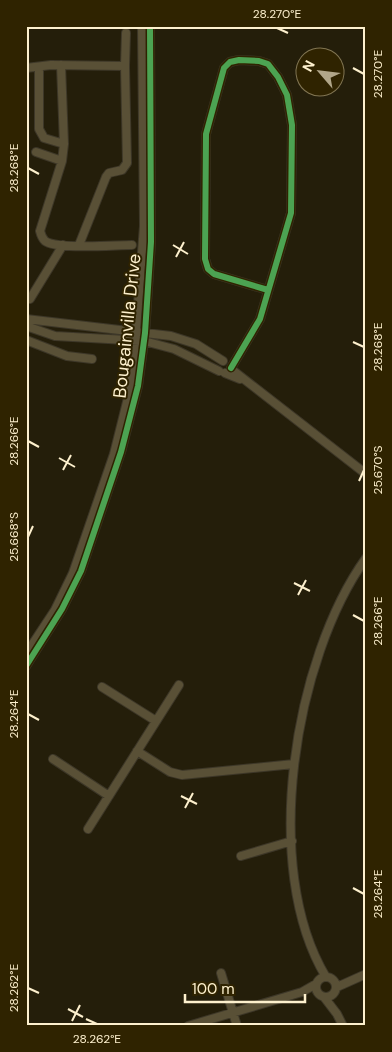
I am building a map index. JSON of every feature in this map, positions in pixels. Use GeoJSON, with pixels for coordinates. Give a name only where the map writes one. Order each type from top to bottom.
{"type":"FeatureCollection","features":[{"type":"Feature","properties":{"kind":"street","name":"Bougainvilla Drive"},"geometry":{"type":"LineString","coordinates":[[117,453],[128,398],[144,226],[142,26]]}},
{"type":"Feature","properties":{"kind":"street","name":"Bougainvilla Drive"},"geometry":{"type":"LineString","coordinates":[[26,666],[74,586],[138,386],[144,337],[151,242],[150,26]]}},
{"type":"Feature","properties":{"kind":"street"},"geometry":{"type":"LineString","coordinates":[[79,245],[106,177],[109,173],[122,170],[127,163],[126,32]]}},
{"type":"Feature","properties":{"kind":"street"},"geometry":{"type":"LineString","coordinates":[[226,370],[256,327],[268,290],[292,207],[291,112],[287,95],[272,68],[264,62],[240,60],[230,62],[224,68],[206,134],[205,259],[208,269],[214,274],[268,290]]}},
{"type":"Feature","properties":{"kind":"street"},"geometry":{"type":"LineString","coordinates":[[26,68],[61,65],[126,66]]}},
{"type":"Feature","properties":{"kind":"street"},"geometry":{"type":"LineString","coordinates":[[61,65],[64,144],[62,161],[40,231],[45,241],[63,246],[132,245]]}},
{"type":"Feature","properties":{"kind":"street"},"geometry":{"type":"LineString","coordinates":[[39,66],[38,129],[44,138],[64,144]]}},
{"type":"Feature","properties":{"kind":"street"},"geometry":{"type":"LineString","coordinates":[[36,152],[62,161]]}},
{"type":"Feature","properties":{"kind":"street"},"geometry":{"type":"LineString","coordinates":[[30,299],[63,246]]}},
{"type":"Feature","properties":{"kind":"street"},"geometry":{"type":"LineString","coordinates":[[26,319],[135,336],[171,336],[202,347],[224,361],[226,370]]}},
{"type":"Feature","properties":{"kind":"street"},"geometry":{"type":"LineString","coordinates":[[26,326],[56,336],[135,336]]}},
{"type":"Feature","properties":{"kind":"street"},"geometry":{"type":"LineString","coordinates":[[144,337],[226,370],[247,382],[366,474]]}},
{"type":"Feature","properties":{"kind":"street"},"geometry":{"type":"LineString","coordinates":[[26,340],[67,356],[92,359]]}},
{"type":"Feature","properties":{"kind":"street"},"geometry":{"type":"LineString","coordinates":[[181,352],[186,341]]}},
{"type":"Feature","properties":{"kind":"street"},"geometry":{"type":"LineString","coordinates":[[224,361],[240,352]]}},
{"type":"Feature","properties":{"kind":"street","name":"Bougainvilla Drive"},"geometry":{"type":"LineString","coordinates":[[26,654],[66,588],[83,555]]}},
{"type":"Feature","properties":{"kind":"street"},"geometry":{"type":"LineString","coordinates":[[337,1014],[336,990],[317,961],[306,933],[298,900],[292,841],[294,764],[307,693],[318,655],[344,595],[366,558]]}},
{"type":"Feature","properties":{"kind":"street"},"geometry":{"type":"LineString","coordinates":[[88,829],[179,685]]}},
{"type":"Feature","properties":{"kind":"street"},"geometry":{"type":"LineString","coordinates":[[102,687],[156,721]]}},
{"type":"Feature","properties":{"kind":"street"},"geometry":{"type":"LineString","coordinates":[[137,752],[170,772],[182,775],[294,764]]}},
{"type":"Feature","properties":{"kind":"street"},"geometry":{"type":"LineString","coordinates":[[53,759],[109,796]]}},
{"type":"Feature","properties":{"kind":"street"},"geometry":{"type":"LineString","coordinates":[[241,856],[292,841]]}},
{"type":"Feature","properties":{"kind":"street"},"geometry":{"type":"LineString","coordinates":[[317,961],[317,982],[321,996],[337,1014],[343,1026]]}},
{"type":"Feature","properties":{"kind":"street"},"geometry":{"type":"LineString","coordinates":[[221,973],[237,1026]]}},
{"type":"Feature","properties":{"kind":"street"},"geometry":{"type":"LineString","coordinates":[[188,1026],[302,992],[329,977],[352,978],[366,974]]}},
{"type":"Feature","properties":{"kind":"street"},"geometry":{"type":"LineString","coordinates":[[302,992],[330,997],[352,978]]}},
{"type":"Feature","properties":{"kind":"cycle path"},"geometry":{"type":"LineString","coordinates":[[26,666],[62,609],[81,571],[121,452],[138,386],[145,333],[151,242],[150,26]]}},
{"type":"Feature","properties":{"kind":"cycle path"},"geometry":{"type":"LineString","coordinates":[[231,368],[260,319],[291,213],[292,125],[287,95],[278,77],[268,64],[259,61],[239,60],[230,62],[224,68],[206,134],[205,259],[208,269],[214,274],[268,290]]}}]}
